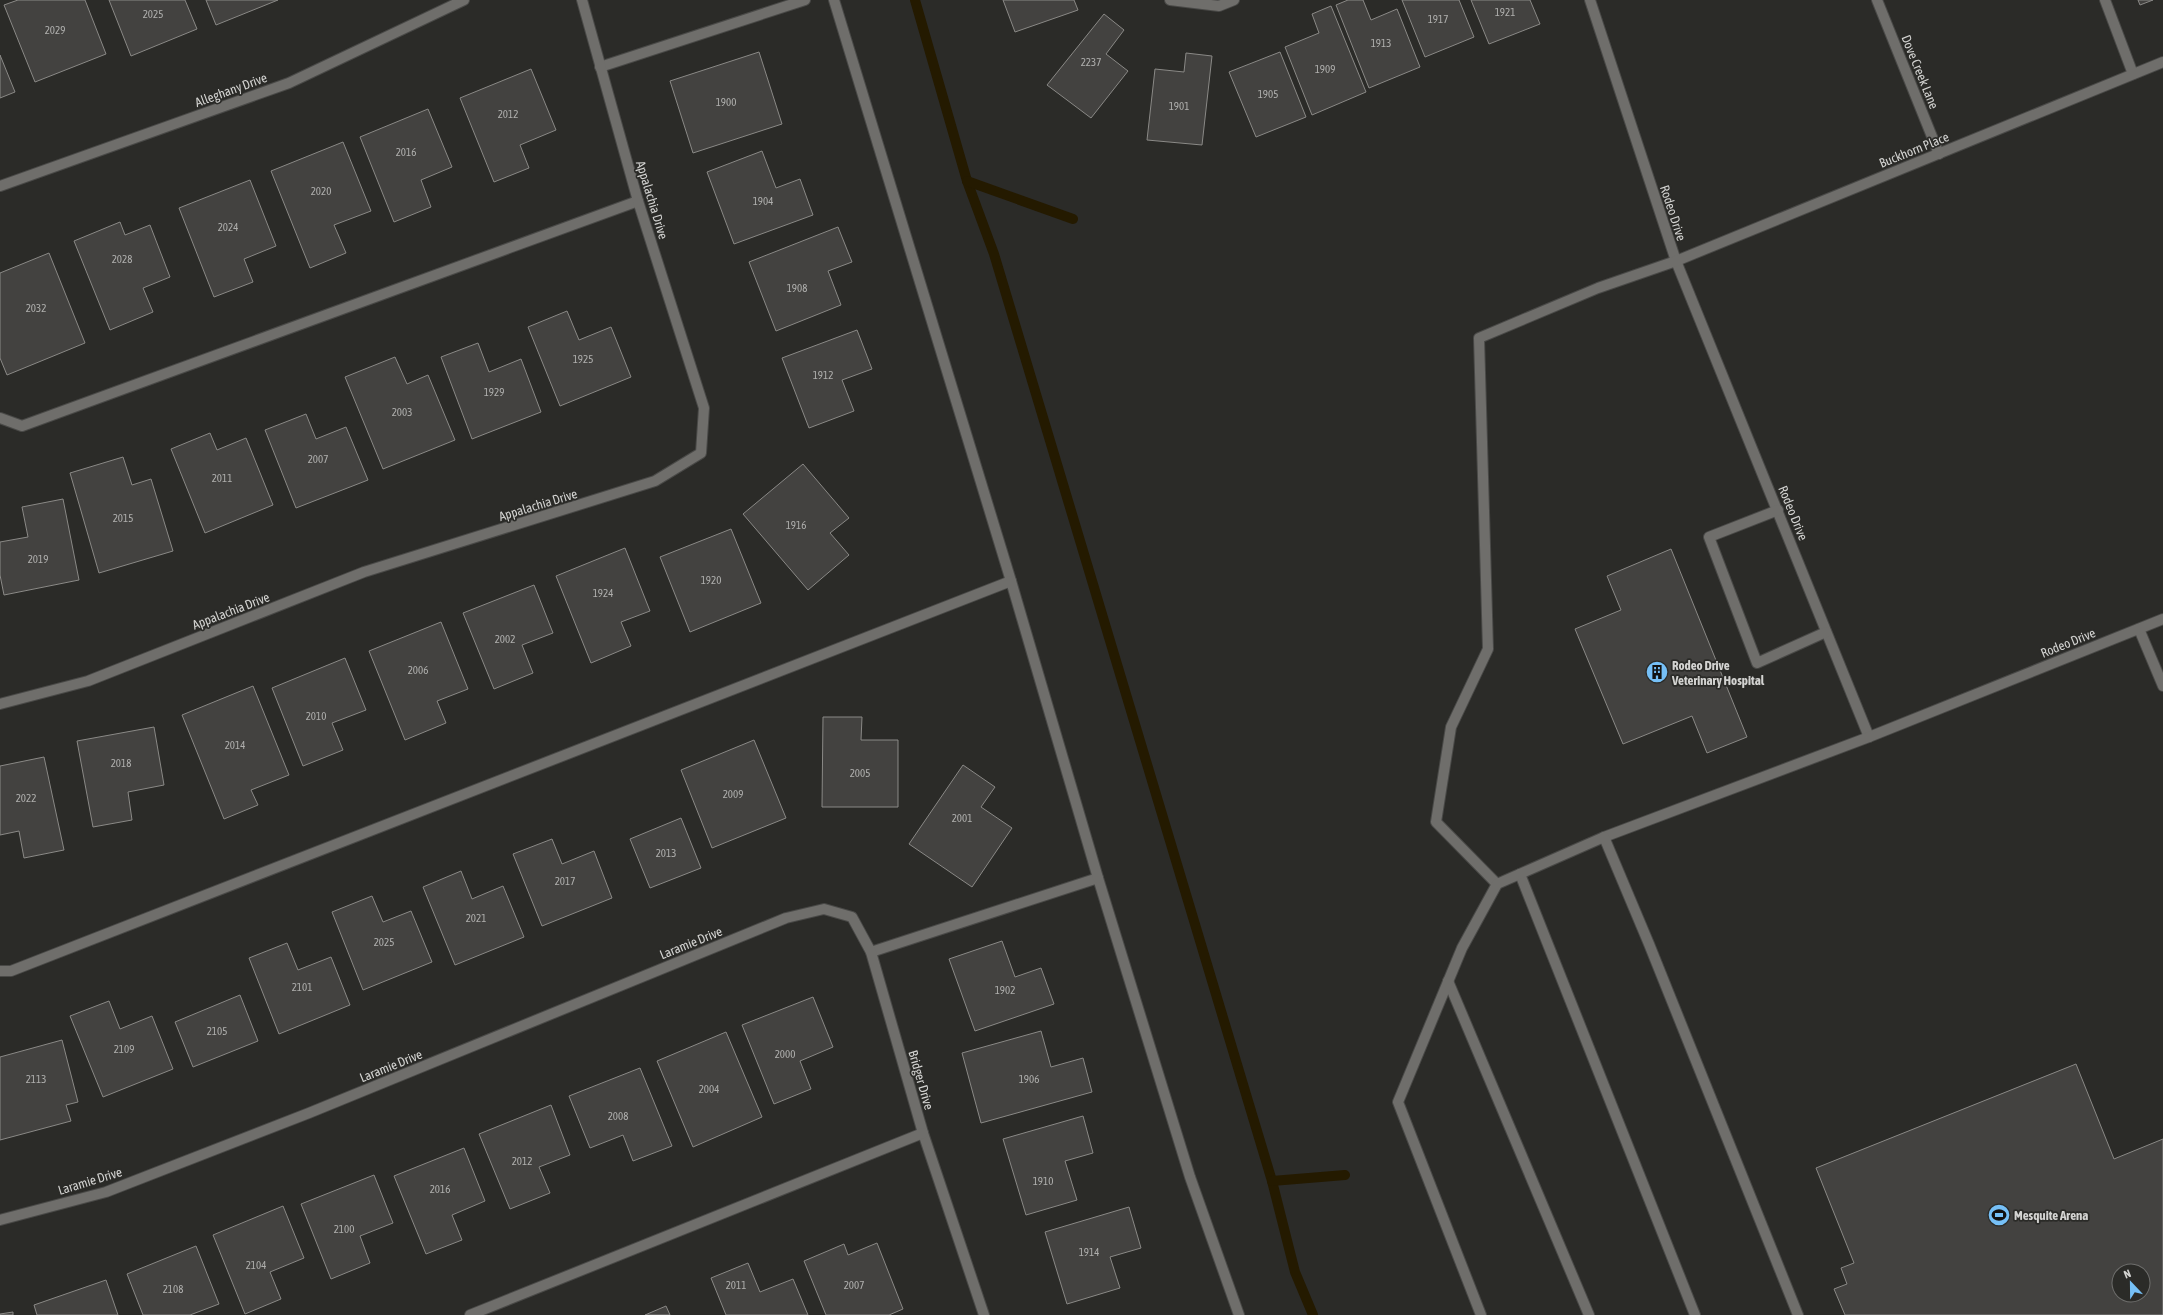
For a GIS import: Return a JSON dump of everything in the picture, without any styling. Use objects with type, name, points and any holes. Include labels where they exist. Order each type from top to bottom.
[{"type":"street","name":"Alleghany Drive","points":[[0,186],[289,83],[464,0]]},
{"type":"street","points":[[582,0],[600,68],[805,0]]},
{"type":"street","points":[[834,0],[1011,581],[1098,878],[1190,1177],[1239,1315]]},
{"type":"street","points":[[1171,1],[1219,6],[1234,0]]},
{"type":"street","name":"Rodeo Drive","points":[[1590,0],[1676,261],[1869,737],[2163,619]]},
{"type":"street","name":"Dove Creek Lane","points":[[1876,0],[1939,154]]},
{"type":"street","points":[[2105,0],[2133,74]]},
{"type":"street","name":"Buckhorn Place","points":[[1497,884],[1436,822],[1451,727],[1488,649],[1480,338],[1598,288],[1676,261],[2163,62]]},
{"type":"street","name":"Appalachia Drive","points":[[0,704],[88,681],[364,572],[655,482],[701,453],[704,408],[638,201],[600,68]]},
{"type":"street","points":[[0,418],[22,426],[638,201]]},
{"type":"street","points":[[1778,510],[1709,538],[1757,663],[1826,632]]},
{"type":"street","points":[[0,971],[11,971],[1011,581]]},
{"type":"street","points":[[2139,629],[2163,686]]},
{"type":"street","points":[[1481,1315],[1398,1102],[1462,948],[1497,884],[1604,837],[1869,737]]},
{"type":"street","points":[[1604,837],[1650,944],[1798,1315]]},
{"type":"street","points":[[1520,874],[1695,1315]]},
{"type":"street","points":[[871,952],[1098,878]]},
{"type":"street","name":"Bridger Drive","points":[[786,918],[824,909],[852,917],[871,952],[923,1133],[984,1315]]},
{"type":"street","name":"Laramie Drive","points":[[0,1220],[120,1186],[309,1113],[786,918]]},
{"type":"street","points":[[1448,981],[1589,1315]]},
{"type":"street","points":[[470,1315],[923,1133]]},
{"type":"building","points":[[18,0],[85,0],[106,54],[35,82],[4,5]]},
{"type":"building","points":[[109,0],[185,0],[197,29],[131,56]]},
{"type":"building","points":[[206,0],[278,0],[216,25]]},
{"type":"building","points":[[1003,0],[1074,0],[1078,10],[1015,32]]},
{"type":"building","points":[[1348,0],[1363,0],[1371,20],[1397,9],[1420,67],[1369,88],[1336,5]]},
{"type":"building","points":[[1402,0],[1459,0],[1474,37],[1425,57]]},
{"type":"building","points":[[1471,0],[1530,0],[1540,24],[1489,44]]},
{"type":"building","points":[[2138,0],[2153,0],[2140,5]]},
{"type":"building","points":[[1331,6],[1366,92],[1312,115],[1285,47],[1319,33],[1312,14]]},
{"type":"building","points":[[1104,14],[1124,30],[1106,54],[1128,71],[1091,118],[1047,85]]},
{"type":"building","points":[[759,52],[782,124],[693,153],[670,81]]},
{"type":"building","points":[[1280,52],[1306,117],[1256,137],[1229,72]]},
{"type":"building","points":[[1186,53],[1212,56],[1202,145],[1147,140],[1155,69],[1184,72]]},
{"type":"building","points":[[0,55],[15,92],[0,98]]},
{"type":"building","points":[[531,69],[556,130],[520,145],[529,168],[494,182],[460,98]]},
{"type":"building","points":[[428,109],[452,167],[421,180],[431,207],[394,222],[360,137]]},
{"type":"building","points":[[343,142],[371,211],[334,225],[346,253],[310,268],[271,171]]},
{"type":"building","points":[[762,151],[776,188],[800,179],[813,215],[734,244],[707,172]]},
{"type":"building","points":[[250,180],[276,246],[244,259],[253,282],[214,297],[179,208]]},
{"type":"building","points":[[120,222],[125,235],[150,225],[170,277],[143,288],[153,312],[110,330],[74,241]]},
{"type":"building","points":[[838,227],[852,262],[828,271],[841,305],[776,331],[749,262]]},
{"type":"building","points":[[49,253],[85,343],[7,375],[0,358],[0,273]]},
{"type":"building","points":[[567,311],[579,340],[611,327],[631,377],[560,406],[528,327]]},
{"type":"building","points":[[857,330],[872,369],[842,380],[854,411],[809,428],[782,358]]},
{"type":"building","points":[[478,343],[489,372],[521,359],[541,412],[472,439],[441,357]]},
{"type":"building","points":[[395,357],[407,384],[428,375],[455,440],[383,469],[345,377]]},
{"type":"building","points":[[306,414],[316,439],[346,427],[368,480],[296,508],[265,430]]},
{"type":"building","points":[[210,433],[217,450],[246,438],[273,505],[205,533],[171,449]]},
{"type":"building","points":[[123,457],[132,485],[151,479],[173,551],[99,573],[70,473]]},
{"type":"building","points":[[803,464],[849,518],[830,533],[849,555],[808,590],[743,514]]},
{"type":"building","points":[[63,499],[79,580],[4,595],[0,575],[0,542],[28,537],[22,507]]},
{"type":"building","points":[[731,529],[761,603],[690,632],[660,557]]},
{"type":"building","points":[[625,548],[650,611],[621,622],[631,646],[591,663],[556,576]]},
{"type":"building","name":"Rodeo Drive Veterinary Hospital","points":[[1671,549],[1747,737],[1707,753],[1692,716],[1623,744],[1575,629],[1621,610],[1607,576]]},
{"type":"building","points":[[534,585],[553,633],[522,645],[533,673],[494,689],[463,613]]},
{"type":"building","points":[[441,622],[468,689],[437,701],[446,723],[405,740],[369,651]]},
{"type":"building","points":[[345,658],[366,710],[332,723],[343,750],[303,766],[272,688]]},
{"type":"building","points":[[253,686],[289,775],[251,790],[258,805],[224,819],[182,715]]},
{"type":"building","points":[[823,717],[862,717],[861,740],[898,740],[898,807],[822,807]]},
{"type":"building","points":[[154,727],[164,785],[128,792],[132,820],[93,827],[77,741]]},
{"type":"building","points":[[754,740],[786,818],[712,848],[681,770]]},
{"type":"building","points":[[44,757],[64,850],[24,858],[19,831],[0,835],[0,766]]},
{"type":"building","points":[[963,765],[995,787],[981,807],[1012,828],[972,887],[909,844]]},
{"type":"building","points":[[681,818],[701,868],[650,888],[630,839]]},
{"type":"building","points":[[552,839],[562,864],[594,851],[612,898],[542,926],[513,854]]},
{"type":"building","points":[[461,871],[472,899],[503,886],[524,937],[455,965],[423,887]]},
{"type":"building","points":[[372,896],[383,922],[411,911],[432,962],[363,990],[332,912]]},
{"type":"building","points":[[1002,941],[1015,977],[1041,968],[1054,1004],[975,1031],[949,959]]},
{"type":"building","points":[[287,943],[298,970],[331,957],[350,1005],[279,1034],[249,958]]},
{"type":"building","points":[[240,995],[258,1041],[193,1067],[175,1022]]},
{"type":"building","points":[[813,997],[833,1047],[800,1061],[811,1089],[774,1104],[742,1025]]},
{"type":"building","points":[[109,1001],[120,1029],[152,1016],[173,1069],[103,1097],[70,1016]]},
{"type":"building","points":[[1041,1031],[1051,1067],[1083,1058],[1092,1092],[981,1123],[962,1053]]},
{"type":"building","points":[[726,1032],[762,1117],[693,1147],[657,1061]]},
{"type":"building","points":[[62,1040],[78,1102],[66,1105],[71,1121],[0,1140],[0,1057]]},
{"type":"building","name":"Mesquite Arena","points":[[2076,1064],[2114,1159],[2163,1139],[2163,1315],[1845,1315],[1834,1289],[1847,1284],[1841,1268],[1854,1263],[1816,1168]]},
{"type":"building","points":[[640,1068],[672,1146],[633,1161],[623,1135],[590,1148],[569,1096]]},
{"type":"building","points":[[551,1105],[570,1155],[539,1167],[550,1193],[510,1209],[479,1134]]},
{"type":"building","points":[[1083,1116],[1093,1153],[1065,1161],[1077,1200],[1026,1215],[1003,1139]]},
{"type":"building","points":[[464,1148],[485,1201],[452,1215],[462,1240],[426,1254],[394,1176]]},
{"type":"building","points":[[374,1175],[393,1223],[360,1236],[370,1263],[331,1279],[301,1204]]},
{"type":"building","points":[[283,1206],[304,1258],[270,1272],[281,1299],[245,1314],[213,1235]]},
{"type":"building","points":[[1129,1207],[1141,1248],[1110,1257],[1120,1288],[1067,1304],[1045,1232]]},
{"type":"building","points":[[877,1243],[903,1309],[889,1315],[826,1315],[804,1261],[844,1244],[848,1255]]},
{"type":"building","points":[[196,1246],[219,1304],[190,1315],[143,1315],[127,1274]]},
{"type":"building","points":[[748,1263],[760,1292],[793,1279],[808,1315],[726,1315],[711,1278]]},
{"type":"building","points":[[106,1280],[118,1315],[37,1315],[34,1305]]},
{"type":"building","points":[[666,1306],[670,1315],[645,1315]]},
{"type":"building","points":[[13,1312],[13,1315],[0,1315],[0,1314]]},
{"type":"waterway","points":[[915,0],[967,181],[994,254],[1272,1181],[1295,1272],[1313,1315]]},
{"type":"waterway","points":[[967,181],[1073,219]]},
{"type":"waterway","points":[[1272,1181],[1345,1175]]},
{"type":"place","name":"Rodeo Drive Veterinary Hospital","points":[[1657,672]]},
{"type":"place","name":"Mesquite Arena","points":[[1999,1215]]}]
